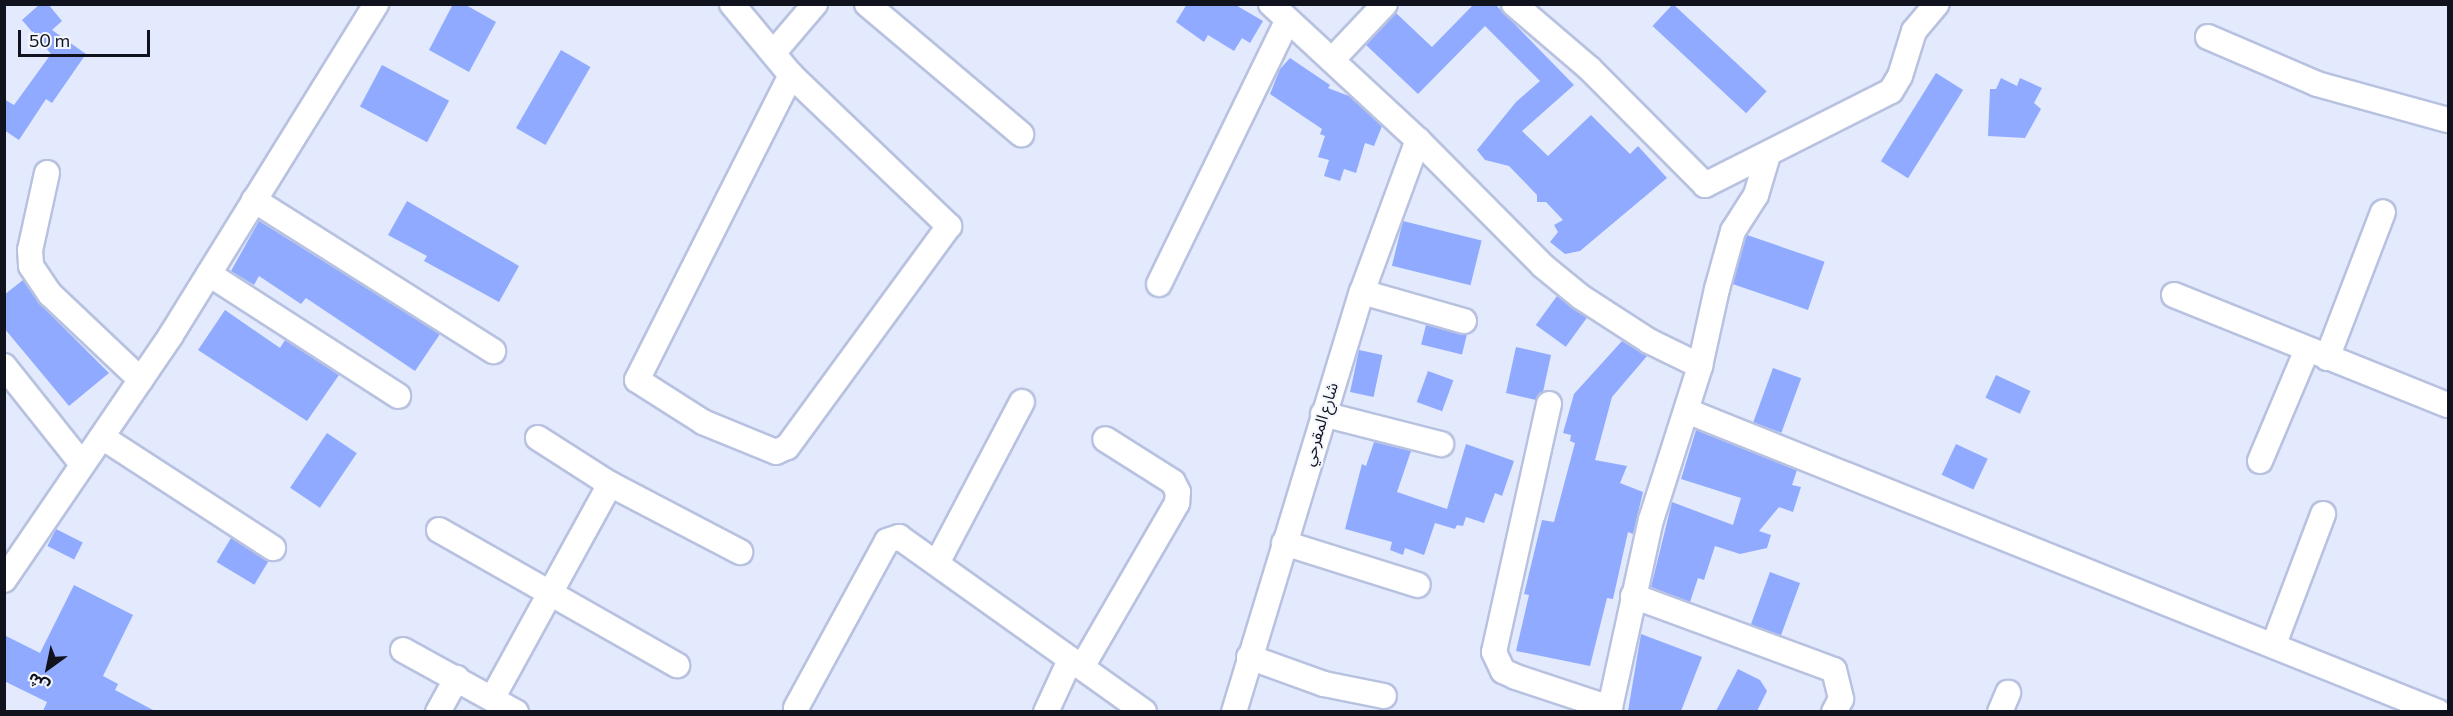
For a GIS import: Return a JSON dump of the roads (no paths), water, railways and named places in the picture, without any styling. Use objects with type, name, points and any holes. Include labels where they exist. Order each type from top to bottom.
[{"type":"street","points":[[4,579],[141,380],[376,4]]},
{"type":"street","points":[[732,4],[775,51],[791,75],[949,226],[787,447],[776,452],[703,422],[637,380],[791,75]]},
{"type":"street","points":[[775,51],[815,4]]},
{"type":"street","points":[[867,4],[1021,134]]},
{"type":"street","points":[[1271,4],[1287,22],[1332,60],[1418,140],[1543,266],[1581,297],[1649,341],[1700,366]]},
{"type":"street","points":[[1332,60],[1385,4]]},
{"type":"street","points":[[1514,4],[1588,68],[1705,185],[1768,155],[1778,146],[1891,91],[1900,76],[1914,31],[1937,4]]},
{"type":"street","points":[[1159,284],[1287,22]]},
{"type":"street","points":[[2208,37],[2317,84],[2448,120]]},
{"type":"street","name":"شارع المقرحي","points":[[1234,711],[1362,292],[1418,140]]},
{"type":"street","points":[[1549,404],[1494,652],[1503,671],[1609,710],[1651,520],[1700,366],[1733,231],[1756,195],[1768,155]]},
{"type":"street","points":[[47,173],[30,250],[31,266],[50,294],[105,351],[141,380]]},
{"type":"street","points":[[254,200],[493,351]]},
{"type":"street","points":[[2260,461],[2317,354],[2383,212]]},
{"type":"street","points":[[209,274],[398,396]]},
{"type":"street","points":[[1362,292],[1464,321]]},
{"type":"street","points":[[2174,295],[2448,405]]},
{"type":"street","points":[[4,366],[82,464]]},
{"type":"street","points":[[937,563],[1022,402]]},
{"type":"street","points":[[1687,411],[2438,711]]},
{"type":"street","points":[[1323,414],[1442,444]]},
{"type":"street","points":[[102,437],[273,548]]},
{"type":"street","points":[[538,438],[610,484],[741,552]]},
{"type":"street","points":[[1046,711],[1176,503],[1178,492],[1173,482],[1105,439]]},
{"type":"street","points":[[493,697],[610,484]]},
{"type":"street","points":[[2274,644],[2323,514]]},
{"type":"street","points":[[439,530],[678,665]]},
{"type":"street","points":[[796,708],[887,541],[892,537],[907,540],[1144,711]]},
{"type":"street","points":[[1284,543],[1418,585]]},
{"type":"street","points":[[1633,596],[1834,670],[1841,699],[1834,711]]},
{"type":"street","points":[[403,650],[516,711]]},
{"type":"street","points":[[1249,657],[1324,684],[1384,696]]},
{"type":"street","points":[[438,711],[457,678]]}]
